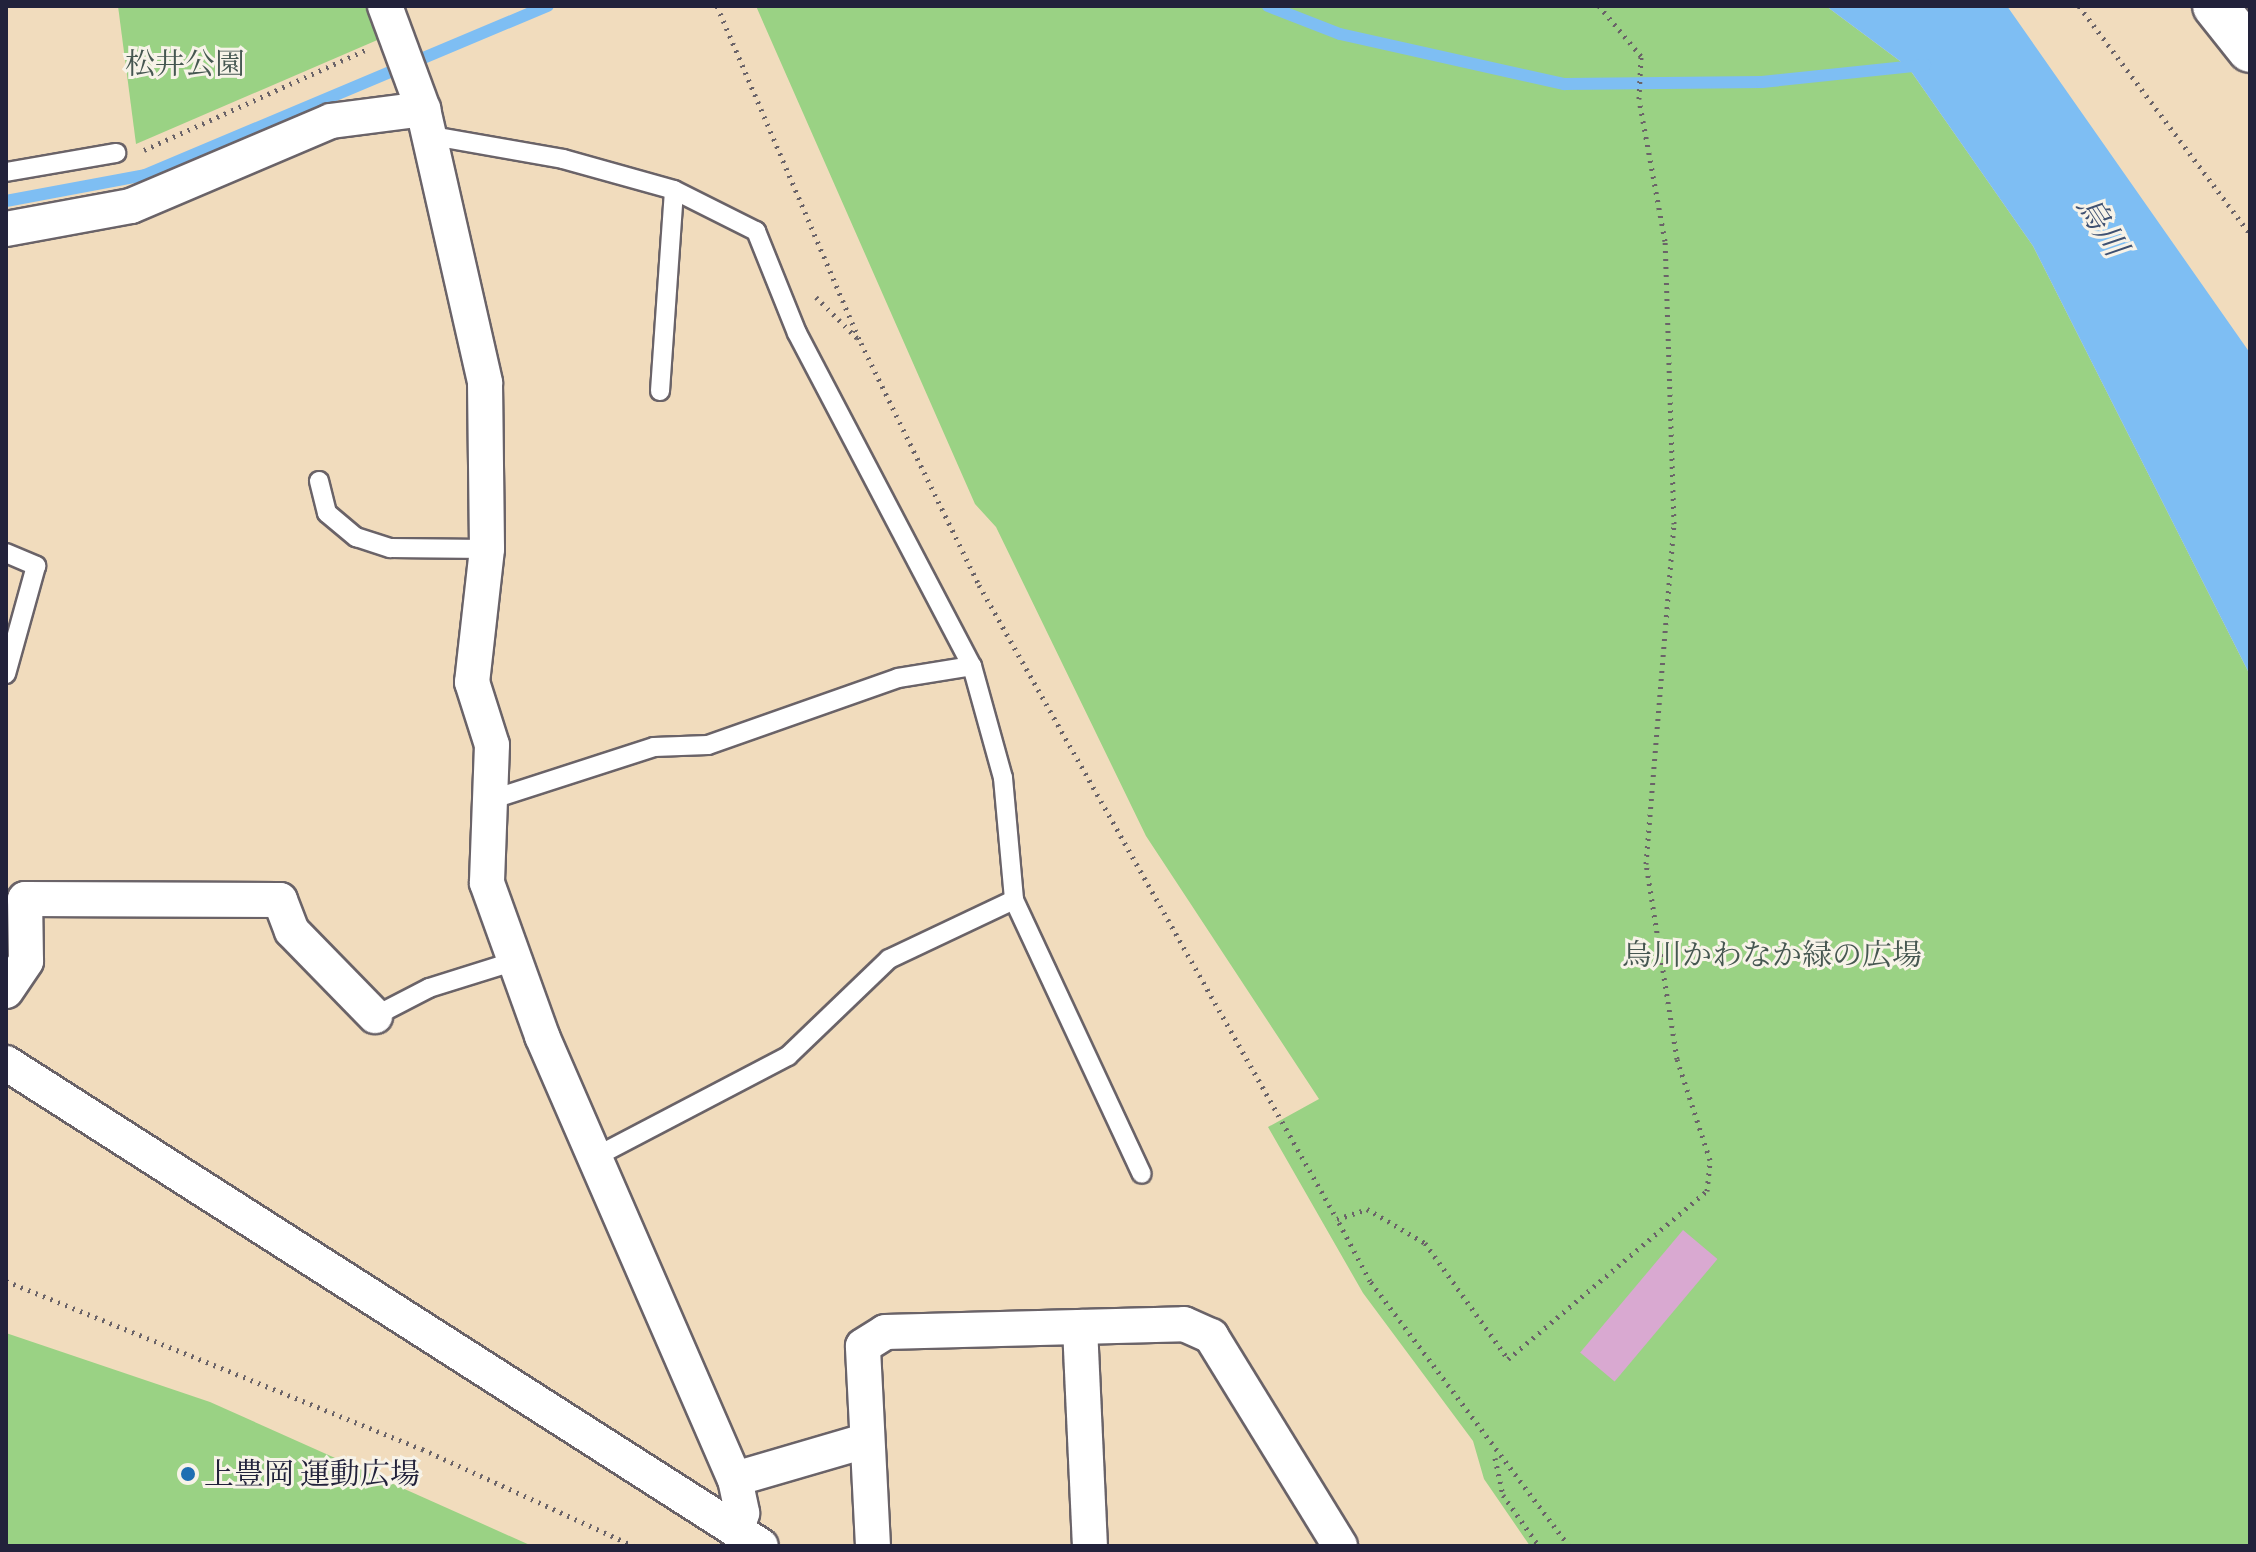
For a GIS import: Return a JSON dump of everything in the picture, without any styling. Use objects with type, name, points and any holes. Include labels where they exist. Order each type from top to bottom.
[{"type":"highway","points":[[2215,6],[2250,50]]},
{"type":"street","points":[[399,41],[425,122],[485,383],[487,549],[472,682],[492,745],[487,801],[487,883],[515,961],[595,1157],[735,1479],[749,1538]]},
{"type":"street","points":[[6,229],[131,206],[331,121],[425,122]]},
{"type":"street","points":[[6,991],[26,961],[25,899],[280,900],[292,931],[375,1016]]},
{"type":"street","points":[[6,1063],[749,1538]]},
{"type":"street","points":[[873,1546],[865,1441],[863,1346],[885,1332],[1184,1324],[1211,1336],[1340,1546]]},
{"type":"street","points":[[1080,1327],[1090,1546]]},
{"type":"street","points":[[735,1479],[865,1441]]},
{"type":"lane","points":[[425,122],[674,190],[756,231],[797,333],[972,666],[1003,778],[1014,900],[1142,1174]]},
{"type":"lane","points":[[6,172],[116,153]]},
{"type":"lane","points":[[660,391],[674,190]]},
{"type":"lane","points":[[319,481],[327,513],[356,537],[390,548],[487,549]]},
{"type":"lane","points":[[6,553],[36,566],[6,674]]},
{"type":"lane","points":[[487,801],[654,747],[708,745],[898,678],[972,666]]},
{"type":"lane","points":[[595,1157],[788,1056],[889,959],[1014,900]]},
{"type":"lane","points":[[375,1016],[429,988],[515,961]]},
{"type":"path","points":[[717,6],[861,343],[979,585],[1370,1281],[1495,1457],[1569,1546]]},
{"type":"path","points":[[1337,1219],[1367,1209],[1417,1236],[1508,1359],[1707,1191],[1710,1160],[1677,1059],[1646,864],[1674,524],[1665,241],[1639,99],[1641,56],[1599,6]]},
{"type":"path","points":[[2079,6],[2250,234]]},
{"type":"path","points":[[116,153],[138,152],[399,41]]},
{"type":"path","points":[[6,1281],[393,1437],[634,1546]]},
{"type":"path","points":[[1495,1457],[1503,1495],[1539,1546]]},
{"type":"green space","name":"松井公園","points":[[118,6],[372,6],[382,38],[136,144]]},
{"type":"green space","name":"烏川かわなか緑の広場","points":[[756,6],[1826,6],[1908,67],[2033,246],[2250,675],[2250,1546],[1530,1546],[1484,1479],[1473,1441],[1363,1293],[1268,1127],[1319,1099],[1146,836],[996,527],[975,504]]},
{"type":"green space","name":"上豊岡 運動広場","points":[[6,1333],[210,1402],[532,1546],[6,1546]]},
{"type":"water","name":"烏川","points":[[1826,6],[2007,6],[2250,353],[2250,675],[2033,246],[1908,67]]},
{"type":"building","points":[[1683,1230],[1717,1259],[1615,1381],[1580,1353]]},
{"type":"waterway","points":[[6,201],[145,175],[548,6]]},
{"type":"waterway","points":[[1268,6],[1340,34],[1564,84],[1762,82],[1925,65]]},
{"type":"place","name":"上豊岡 運動広場","points":[[188,1474]]}]
